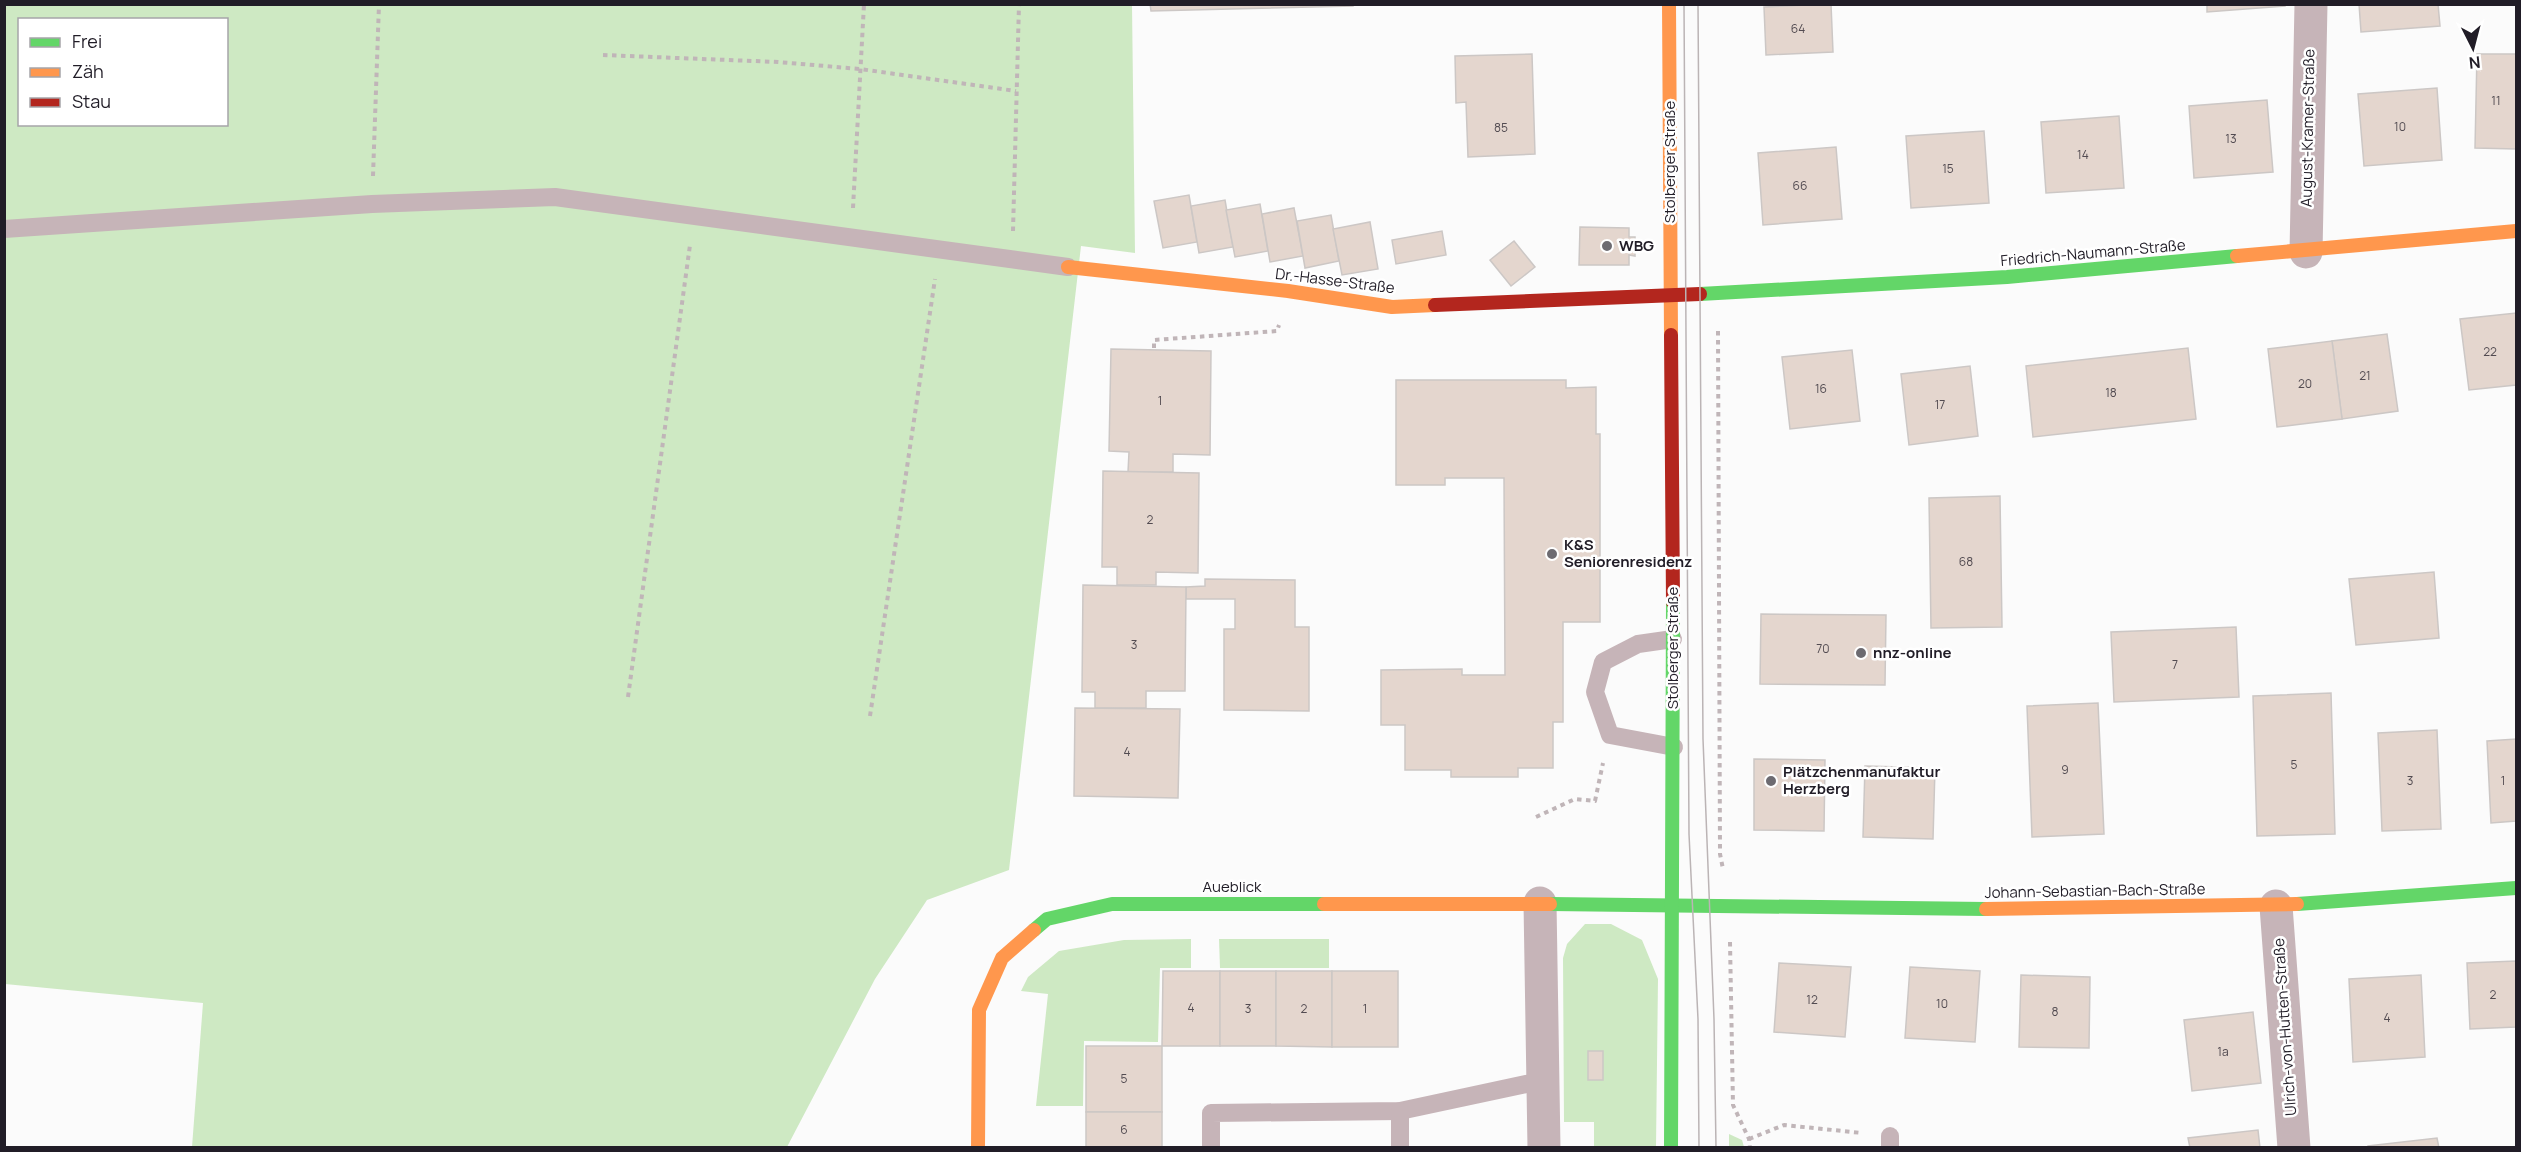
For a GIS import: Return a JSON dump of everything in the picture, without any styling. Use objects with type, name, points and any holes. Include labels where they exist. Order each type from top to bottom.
[{"type":"street","name":"Stolberger Straße","points":[[1669,4],[1674,747],[1671,1148]]},
{"type":"street","name":"August-Kramer-Straße","points":[[2306,252],[2311,4]]},
{"type":"street","name":"Friedrich-Naumann-Straße","points":[[1671,294],[1718,294],[2007,277],[2306,252],[2517,231]]},
{"type":"street","name":"Dr.-Hasse-Straße","points":[[1068,267],[1288,291],[1392,307],[1671,294]]},
{"type":"street","name":"Johann-Sebastian-Bach-Straße","points":[[1672,904],[1955,909],[2276,906],[2517,888]]},
{"type":"street","points":[[1540,903],[1545,1148]]},
{"type":"street","name":"Aueblick","points":[[978,1148],[979,1010],[1002,958],[1047,919],[1112,904],[1672,904]]},
{"type":"street","name":"Ulrich-von-Hutten-Straße","points":[[2276,906],[2294,1148]]},
{"type":"lane","points":[[4,229],[372,204],[555,197],[1068,267]]},
{"type":"lane","points":[[1673,639],[1638,645],[1603,662],[1595,692],[1610,735],[1674,747]]},
{"type":"lane","points":[[1211,1148],[1211,1113],[1400,1111],[1545,1080]]},
{"type":"lane","points":[[1400,1111],[1400,1148]]},
{"type":"path","points":[[372,204],[379,4]]},
{"type":"path","points":[[851,236],[864,4]]},
{"type":"path","points":[[1012,258],[1019,4]]},
{"type":"path","points":[[603,55],[778,62],[860,69],[1016,91]]},
{"type":"path","points":[[628,697],[694,215]]},
{"type":"path","points":[[870,716],[940,248]]},
{"type":"path","points":[[1154,348],[1154,340],[1277,331],[1288,291]]},
{"type":"path","points":[[1718,294],[1720,854],[1729,905],[1733,1105],[1749,1139],[1750,1148]]},
{"type":"path","points":[[1536,817],[1575,799],[1595,801],[1610,735]]},
{"type":"path","points":[[1749,1139],[1784,1125],[1890,1142]]},
{"type":"green space","points":[[4,5],[1132,5],[1135,253],[1081,246],[1009,870],[927,900],[875,979],[787,1147],[192,1147],[203,1003],[5,984]]},
{"type":"green space","points":[[1585,924],[1611,924],[1642,940],[1658,979],[1656,1147],[1594,1147],[1594,1122],[1564,1122],[1563,958],[1567,944]]},
{"type":"green space","points":[[1191,939],[1191,968],[1160,968],[1158,1042],[1084,1041],[1083,1106],[1036,1106],[1048,994],[1021,991],[1028,977],[1059,951],[1124,940]]},
{"type":"green space","points":[[1219,939],[1329,939],[1329,968],[1220,968]]},
{"type":"green space","points":[[1729,1134],[1742,1140],[1744,1147],[1729,1147]]},
{"type":"building","points":[[1150,4],[1353,4],[1353,6],[1151,11]]},
{"type":"building","points":[[1831,4],[1833,52],[1766,55],[1764,7]]},
{"type":"building","points":[[2207,4],[2285,4],[2285,6],[2207,12]]},
{"type":"building","points":[[2359,4],[2438,4],[2440,26],[2361,32]]},
{"type":"building","points":[[1532,54],[1535,154],[1468,157],[1466,102],[1456,103],[1455,56]]},
{"type":"building","points":[[2477,54],[2516,54],[2516,149],[2475,148]]},
{"type":"building","points":[[2437,88],[2442,160],[2364,166],[2358,94]]},
{"type":"building","points":[[2267,100],[2273,172],[2194,178],[2189,106]]},
{"type":"building","points":[[2119,116],[2124,188],[2046,193],[2041,122]]},
{"type":"building","points":[[1984,131],[1989,203],[1911,208],[1906,136]]},
{"type":"building","points":[[1836,147],[1842,219],[1763,225],[1758,153]]},
{"type":"building","points":[[1189,195],[1197,242],[1163,248],[1154,201]]},
{"type":"building","points":[[1225,200],[1233,247],[1199,253],[1191,206]]},
{"type":"building","points":[[1260,204],[1268,251],[1235,257],[1226,210]]},
{"type":"building","points":[[1294,208],[1303,256],[1270,262],[1262,214]]},
{"type":"building","points":[[1331,215],[1339,261],[1305,268],[1297,221]]},
{"type":"building","points":[[1370,222],[1378,269],[1342,275],[1333,229]]},
{"type":"building","name":"WBG","points":[[1580,227],[1629,228],[1629,237],[1635,237],[1635,256],[1629,255],[1629,265],[1579,265]]},
{"type":"building","points":[[1442,231],[1446,255],[1396,264],[1392,240]]},
{"type":"building","points":[[1514,241],[1535,267],[1511,286],[1490,260]]},
{"type":"building","points":[[2516,313],[2516,385],[2469,390],[2460,319]]},
{"type":"building","points":[[2387,334],[2398,411],[2342,419],[2332,341]]},
{"type":"building","points":[[2332,341],[2342,419],[2277,427],[2268,349]]},
{"type":"building","points":[[2188,348],[2196,419],[2033,437],[2026,366]]},
{"type":"building","points":[[1111,349],[1211,351],[1210,455],[1173,454],[1173,472],[1128,472],[1129,452],[1109,451]]},
{"type":"building","points":[[1852,350],[1860,421],[1790,429],[1782,357]]},
{"type":"building","points":[[1970,366],[1978,436],[1909,445],[1901,374]]},
{"type":"building","name":"K&S Seniorenresidenz","points":[[1396,380],[1566,380],[1566,388],[1596,387],[1596,434],[1600,434],[1600,622],[1563,622],[1563,722],[1553,722],[1553,768],[1518,768],[1518,777],[1451,777],[1451,770],[1405,770],[1405,725],[1381,725],[1381,670],[1462,669],[1462,675],[1505,675],[1504,478],[1445,478],[1445,485],[1396,485]]},
{"type":"building","points":[[1103,471],[1199,473],[1198,573],[1156,572],[1156,585],[1117,585],[1117,567],[1102,567]]},
{"type":"building","points":[[2000,496],[2002,627],[1931,628],[1929,498]]},
{"type":"building","points":[[2434,572],[2439,638],[2356,645],[2349,579]]},
{"type":"building","points":[[1205,579],[1295,580],[1295,627],[1309,627],[1309,711],[1224,710],[1224,629],[1235,629],[1235,599],[1186,599],[1186,587],[1205,586]]},
{"type":"building","points":[[1083,585],[1186,587],[1185,691],[1146,691],[1146,708],[1095,708],[1095,692],[1082,692]]},
{"type":"building","points":[[1761,614],[1886,615],[1885,685],[1760,684]]},
{"type":"building","points":[[2236,627],[2239,697],[2114,702],[2111,632]]},
{"type":"building","points":[[2331,693],[2335,834],[2257,836],[2253,696]]},
{"type":"building","points":[[2098,703],[2104,834],[2032,837],[2027,706]]},
{"type":"building","points":[[1075,708],[1180,709],[1178,798],[1074,796]]},
{"type":"building","points":[[2437,730],[2441,829],[2382,831],[2378,733]]},
{"type":"building","points":[[2516,739],[2516,821],[2491,823],[2487,741]]},
{"type":"building","points":[[1754,759],[1825,760],[1824,831],[1754,830]]},
{"type":"building","points":[[1865,766],[1935,768],[1933,839],[1863,837]]},
{"type":"building","points":[[2516,961],[2516,1027],[2470,1029],[2467,963]]},
{"type":"building","points":[[1779,963],[1851,967],[1845,1037],[1774,1032]]},
{"type":"building","points":[[1910,967],[1980,971],[1975,1042],[1905,1038]]},
{"type":"building","points":[[1163,971],[1220,971],[1220,1046],[1162,1046]]},
{"type":"building","points":[[1220,971],[1276,971],[1276,1046],[1220,1046]]},
{"type":"building","points":[[1276,971],[1332,971],[1332,1047],[1276,1046]]},
{"type":"building","points":[[1332,971],[1398,971],[1398,1047],[1332,1047]]},
{"type":"building","points":[[2021,975],[2090,977],[2089,1048],[2019,1047]]},
{"type":"building","points":[[2421,975],[2425,1057],[2353,1062],[2349,979]]},
{"type":"building","points":[[2253,1012],[2261,1083],[2192,1091],[2184,1020]]},
{"type":"building","points":[[1086,1046],[1162,1046],[1162,1112],[1086,1112]]},
{"type":"building","points":[[1588,1051],[1603,1051],[1603,1080],[1588,1080]]},
{"type":"building","points":[[1086,1112],[1162,1112],[1162,1148],[1086,1148]]},
{"type":"building","points":[[2258,1130],[2260,1148],[2190,1148],[2188,1138]]},
{"type":"building","points":[[2437,1138],[2439,1148],[2368,1148],[2368,1146]]},
{"type":"tram line","points":[[1684,4],[1689,834],[1698,1019],[1699,1148]]},
{"type":"tram line","points":[[1698,4],[1703,739],[1714,1019],[1716,1148]]},
{"type":"traffic: fast","points":[[1700,294],[2007,277],[2237,256]]},
{"type":"traffic: fast","points":[[1671,1148],[1673,602]]},
{"type":"traffic: fast","points":[[2297,904],[2516,888]]},
{"type":"traffic: fast","points":[[1034,930],[1047,919],[1112,904],[1324,904]]},
{"type":"traffic: fast","points":[[1550,904],[1986,909]]},
{"type":"traffic: slow","points":[[1669,4],[1671,335]]},
{"type":"traffic: slow","points":[[2237,256],[2516,231]]},
{"type":"traffic: slow","points":[[1068,267],[1288,291],[1392,307],[1435,305]]},
{"type":"traffic: slow","points":[[1324,904],[1550,904]]},
{"type":"traffic: slow","points":[[1986,909],[2297,904]]},
{"type":"traffic: slow","points":[[978,1148],[979,1010],[1002,958],[1034,930]]},
{"type":"traffic: jam","points":[[1435,305],[1700,294]]},
{"type":"traffic: jam","points":[[1671,335],[1673,602]]},
{"type":"place","name":"WBG","points":[[1607,246]]},
{"type":"place","name":"K&S Seniorenresidenz","points":[[1552,554]]},
{"type":"place","name":"nnz-online","points":[[1861,653]]},
{"type":"place","name":"Plätzchenmanufaktur Herzberg","points":[[1771,781]]}]
